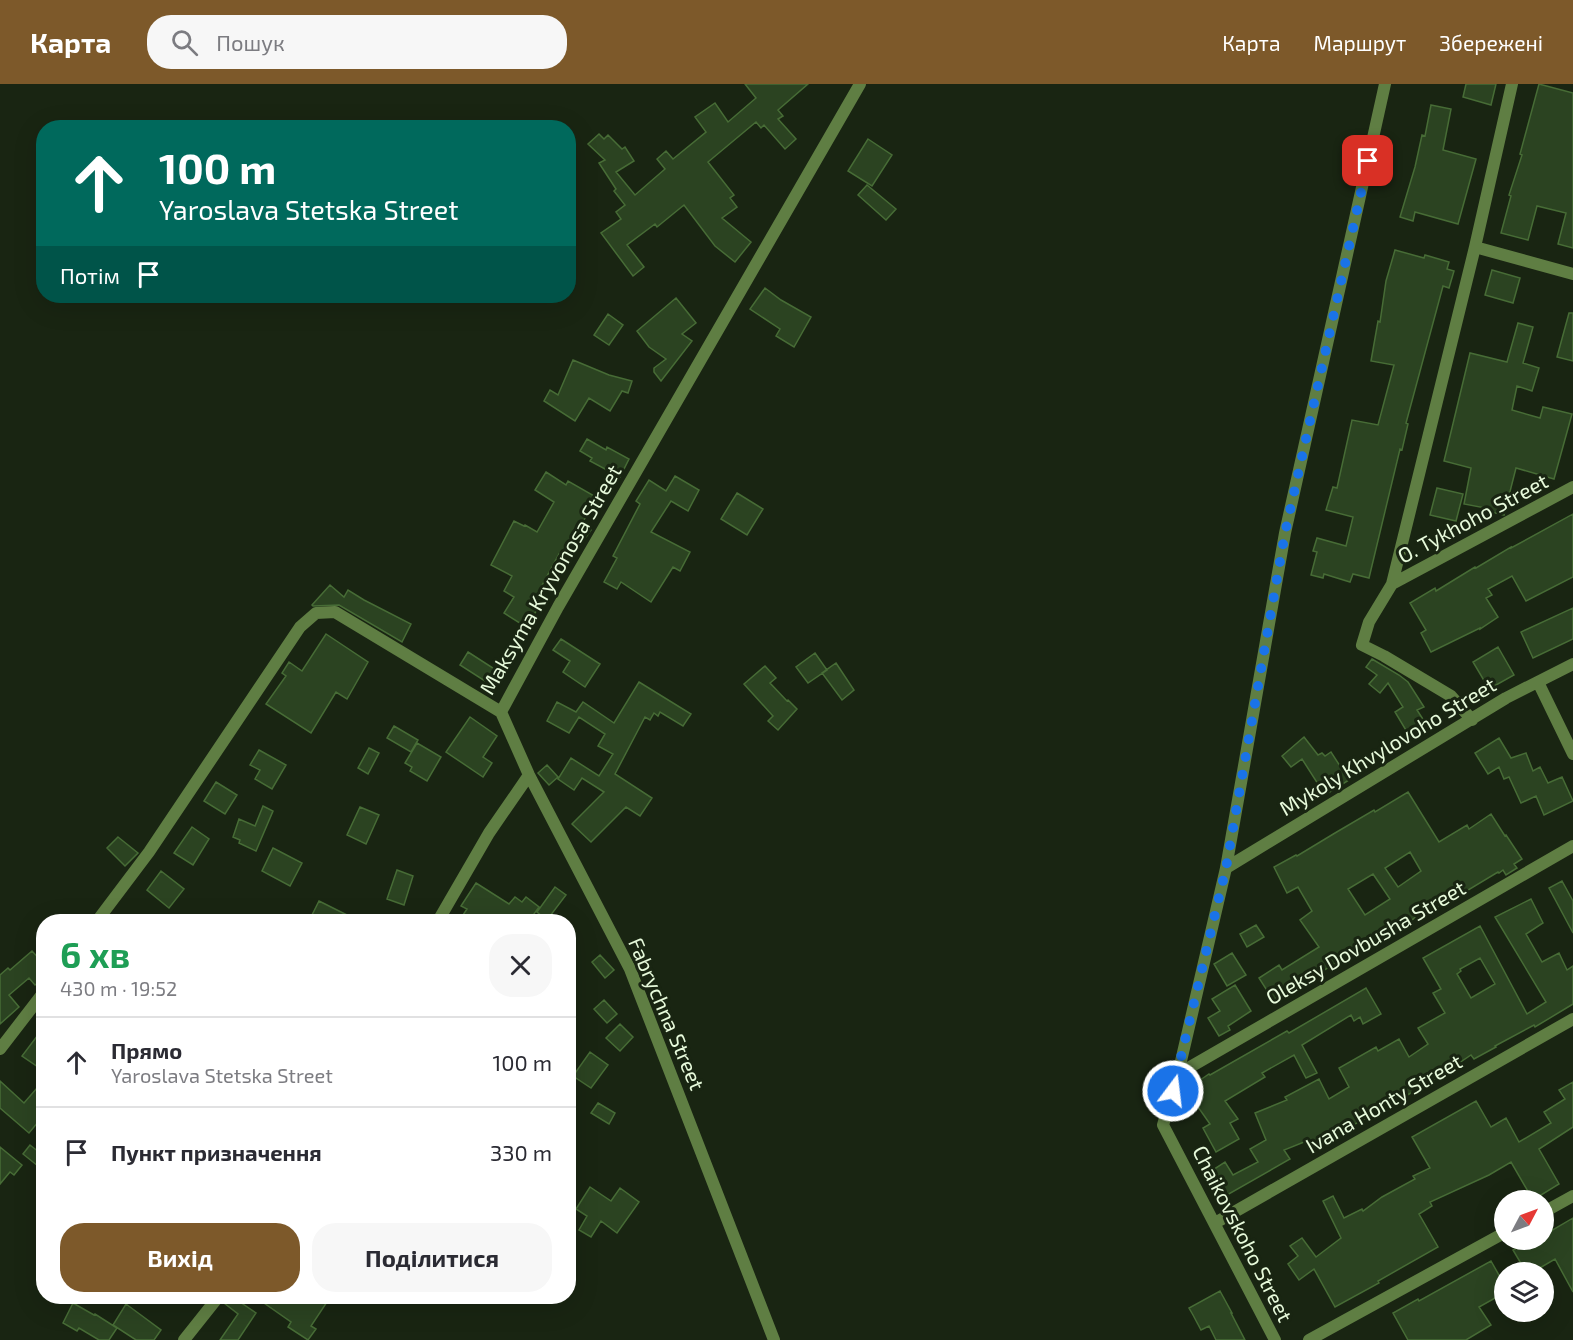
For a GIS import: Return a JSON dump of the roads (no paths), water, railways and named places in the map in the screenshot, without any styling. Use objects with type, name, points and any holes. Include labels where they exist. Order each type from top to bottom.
[{"type":"street","name":"Maksyma Kryvonosa Street","points":[[102,914],[149,852],[300,627],[316,613],[335,612],[501,712],[558,607],[860,84]]},
{"type":"street","name":"Chaikovskoho Street","points":[[1275,1340],[1163,1125],[1178,1074],[1226,868],[1285,533],[1385,84]]},
{"type":"street","points":[[1472,720],[1451,696],[1362,645],[1369,622],[1392,584],[1475,247],[1512,84]]},
{"type":"street","points":[[1475,247],[1573,274]]},
{"type":"street","name":"O. Tykhoho Street","points":[[1392,584],[1573,487]]},
{"type":"street","name":"Mykoly Khvylovoho Street","points":[[1226,868],[1472,720],[1573,664]]},
{"type":"street","points":[[1538,682],[1573,754]]},
{"type":"street","name":"Fabrychna Street","points":[[501,712],[529,775],[630,969],[774,1340]]},
{"type":"street","points":[[442,914],[489,833],[529,775]]},
{"type":"street","name":"Oleksy Dovbusha Street","points":[[1178,1074],[1573,846]]},
{"type":"street","points":[[0,1049],[36,1002]]},
{"type":"street","name":"Ivana Honty Street","points":[[1215,1223],[1573,1018]]},
{"type":"street","points":[[1554,1206],[1573,1196]]},
{"type":"street","points":[[1309,1340],[1494,1238]]},
{"type":"street","points":[[184,1340],[213,1304]]}]
